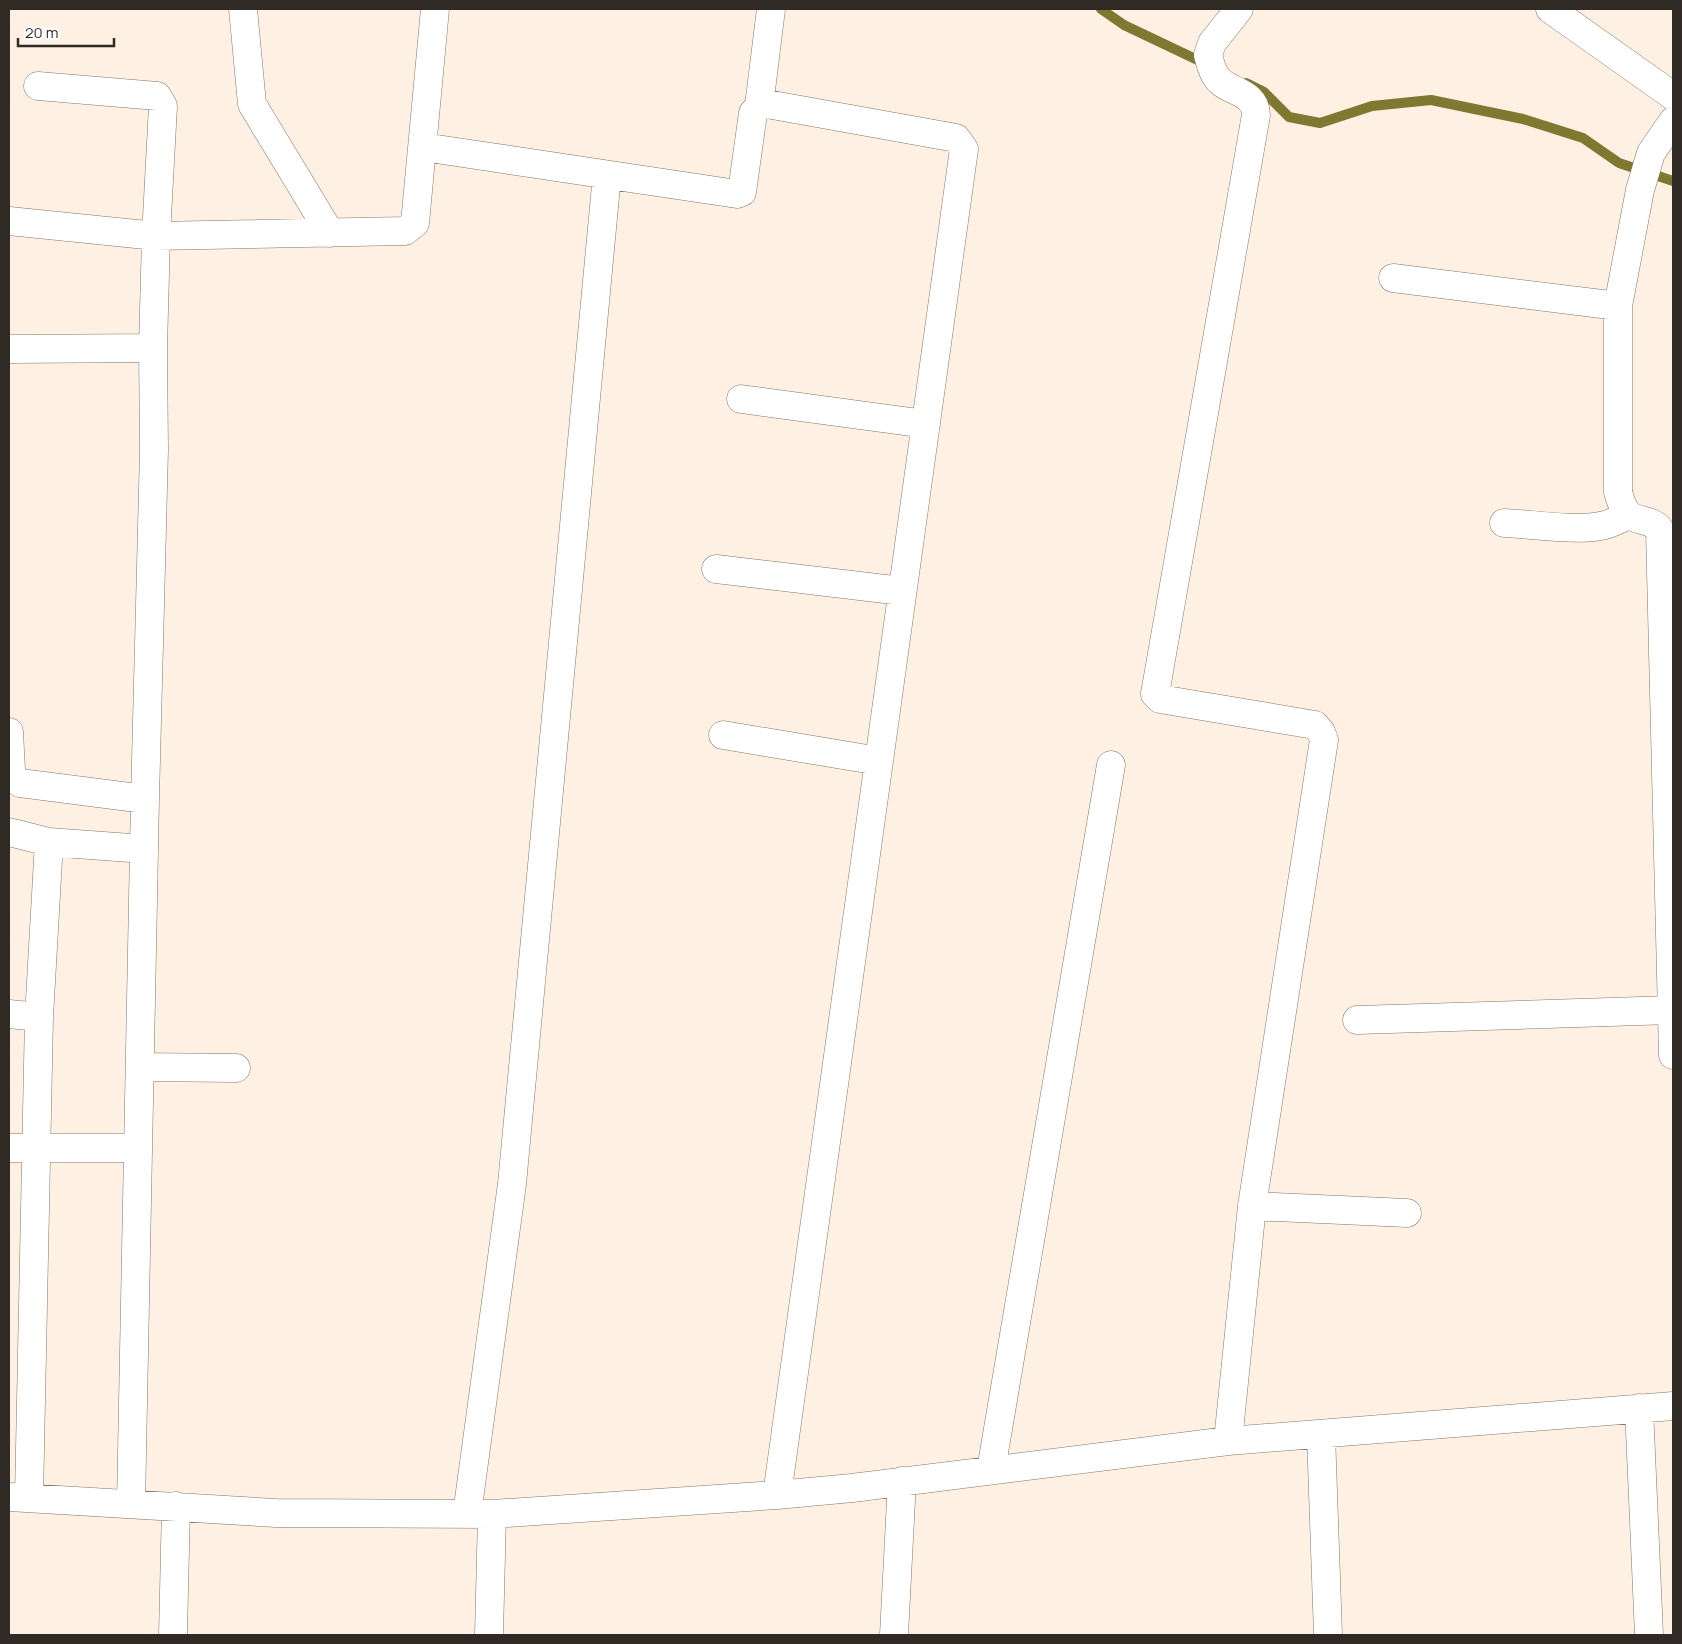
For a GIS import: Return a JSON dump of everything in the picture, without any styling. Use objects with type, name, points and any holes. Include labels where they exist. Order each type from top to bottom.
[{"type":"street","points":[[243,9],[252,104],[330,233]]},
{"type":"street","points":[[9,221],[156,236],[405,231],[415,223],[435,9]]},
{"type":"street","points":[[423,147],[737,194],[742,192],[753,113],[759,106],[771,9]]},
{"type":"street","points":[[1228,1441],[1252,1206],[1324,740],[1321,732],[1315,725],[1160,698],[1155,694],[1256,114],[1256,108],[1251,100],[1212,66],[1212,43],[1239,9]]},
{"type":"street","points":[[1550,9],[1673,96]]},
{"type":"street","points":[[38,86],[156,96],[163,106],[156,236],[153,348],[154,450],[131,1504]]},
{"type":"street","points":[[759,106],[767,104],[956,138],[961,142],[964,149],[776,1495]]},
{"type":"street","points":[[1673,121],[1651,153],[1640,190],[1618,306],[1618,492],[1623,506],[1629,514],[1653,523],[1660,530],[1673,1055]]},
{"type":"street","points":[[489,1635],[479,1514],[607,175]]},
{"type":"street","points":[[1393,278],[1618,306]]},
{"type":"street","points":[[9,349],[153,348]]},
{"type":"street","points":[[741,399],[926,424]]},
{"type":"street","points":[[1504,523],[1598,527],[1611,524],[1629,514]]},
{"type":"street","points":[[716,569],[902,591]]},
{"type":"street","points":[[9,732],[11,770],[13,778],[20,783],[145,799]]},
{"type":"street","points":[[723,735],[879,761]]},
{"type":"street","points":[[991,1470],[1111,765]]},
{"type":"street","points":[[9,832],[49,842],[144,850]]},
{"type":"street","points":[[49,842],[39,1017],[36,1147],[19,1497],[276,1512],[479,1514],[776,1495],[902,1482],[1228,1441],[1673,1406]]},
{"type":"street","points":[[1357,1020],[1672,1010]]},
{"type":"street","points":[[9,1014],[39,1017]]},
{"type":"street","points":[[140,1067],[236,1068]]},
{"type":"street","points":[[9,1148],[138,1148]]},
{"type":"street","points":[[1252,1206],[1406,1213]]},
{"type":"street","points":[[1639,1408],[1649,1635]]},
{"type":"street","points":[[1321,1434],[1328,1635]]},
{"type":"street","points":[[894,1635],[902,1482]]},
{"type":"street","points":[[173,1635],[176,1506]]},
{"type":"waterway","points":[[1101,9],[1124,25],[1206,64]]},
{"type":"waterway","points":[[1246,83],[1264,92],[1289,117],[1320,123],[1372,106],[1431,100],[1523,119],[1583,138],[1619,163],[1673,181]]}]
